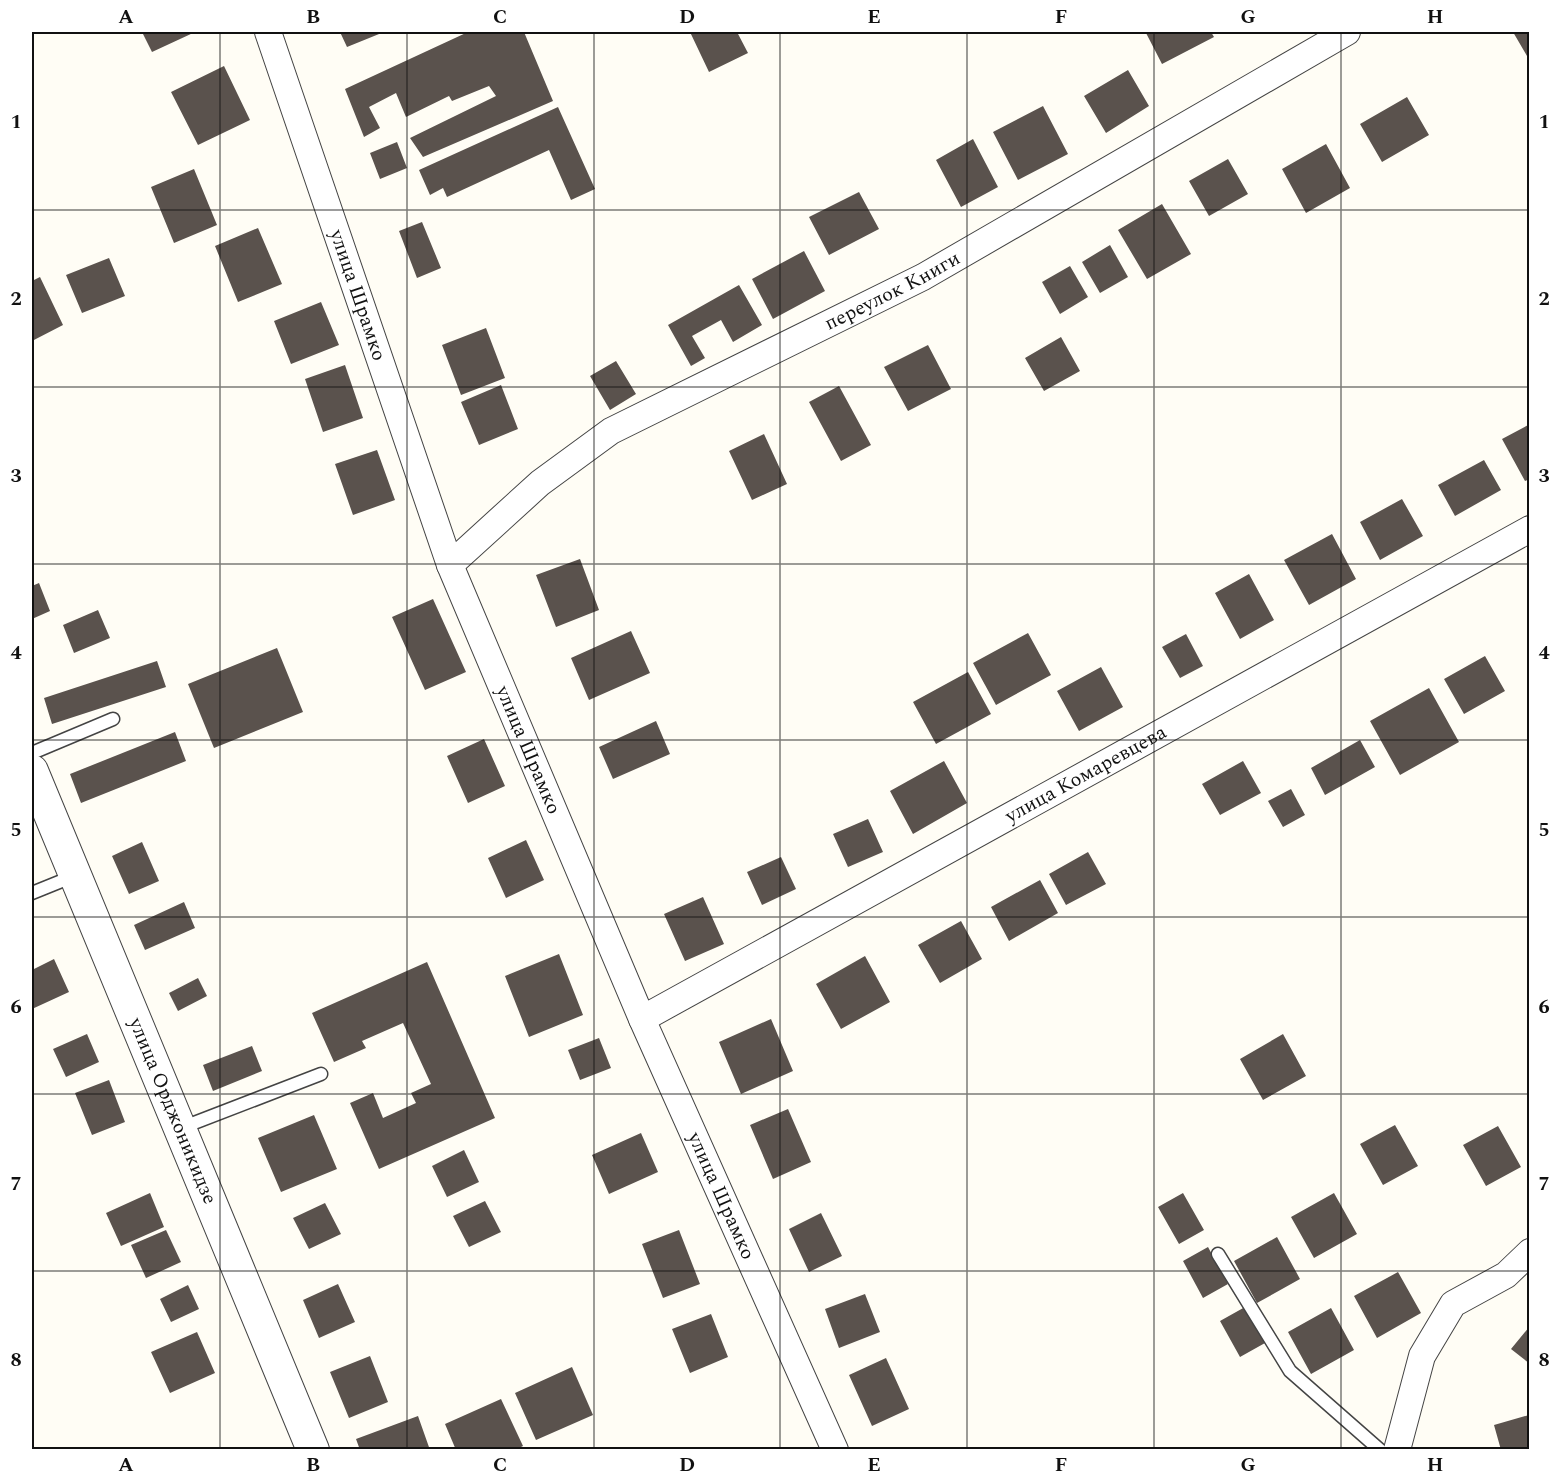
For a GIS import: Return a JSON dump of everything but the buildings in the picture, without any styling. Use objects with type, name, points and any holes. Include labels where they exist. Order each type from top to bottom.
[{"type":"street","name":"улица Шрамко","points":[[268,32],[450,565],[642,1019],[835,1449]]},
{"type":"street","name":"переулок Книги","points":[[450,565],[540,483],[611,431],[923,277],[1347,32]]},
{"type":"street","name":"улица Комаревцева","points":[[642,1019],[1530,529]]},
{"type":"street","name":"улица Орджоникидзе","points":[[32,771],[313,1449]]},
{"type":"street","points":[[1396,1449],[1422,1356],[1453,1304],[1506,1275],[1530,1252]]},
{"type":"lane","points":[[32,753],[113,719]]},
{"type":"lane","points":[[32,893],[75,876]]},
{"type":"lane","points":[[180,1128],[321,1074]]},
{"type":"lane","points":[[1218,1254],[1290,1371],[1380,1449]]}]
